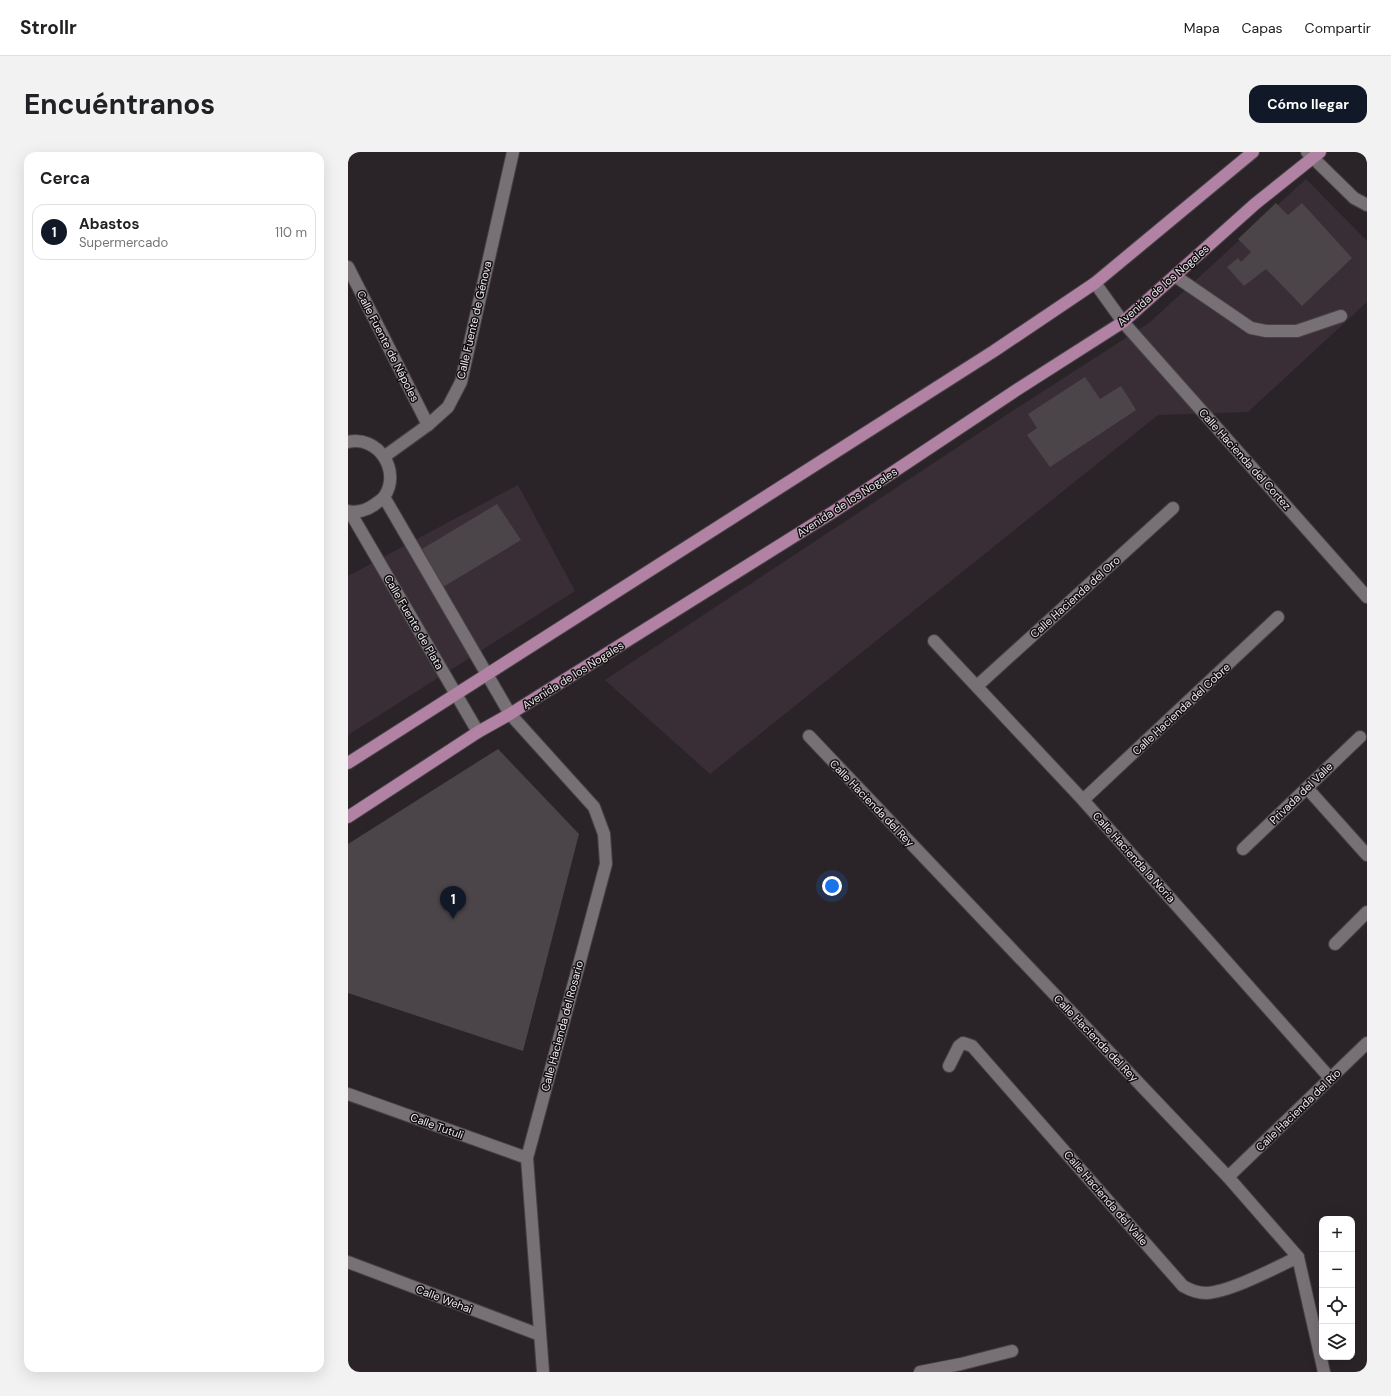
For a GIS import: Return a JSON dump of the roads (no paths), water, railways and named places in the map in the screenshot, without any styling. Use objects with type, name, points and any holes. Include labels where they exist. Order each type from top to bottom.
[{"type":"main road","points":[[348,763],[994,351],[1095,283],[1253,152]]},
{"type":"main road","name":"Avenida de los Nogales","points":[[348,817],[478,732],[510,714],[833,512],[1018,389],[1124,322],[1313,154]]},
{"type":"street","name":"Calle Fuente de Génova","points":[[384,456],[428,425],[448,407],[461,382],[513,152]]},
{"type":"street","points":[[1313,154],[1354,198],[1367,205]]},
{"type":"street","name":"Calle Fuente de Nápoles","points":[[348,267],[428,425]]},
{"type":"street","points":[[1175,276],[1251,328],[1266,331],[1297,331],[1341,316]]},
{"type":"street","name":"Calle Hacienda del Cortez","points":[[1095,283],[1124,322],[1367,597]]},
{"type":"street","points":[[348,442],[355,440],[372,444],[384,456],[390,470],[389,484],[384,497],[368,509],[349,511]]},
{"type":"street","points":[[384,497],[487,674]]},
{"type":"street","name":"Calle Hacienda del Oro","points":[[977,686],[1173,508]]},
{"type":"street","name":"Calle Fuente de Plata","points":[[349,511],[478,732]]},
{"type":"street","name":"Calle Hacienda del Cobre","points":[[1083,800],[1278,618]]},
{"type":"street","name":"Calle Hacienda la Noria","points":[[934,641],[1083,800],[1330,1078]]},
{"type":"street","name":"Calle Hacienda del Rosario","points":[[487,674],[510,714],[594,806],[604,834],[606,864],[526,1158],[543,1372]]},
{"type":"street","name":"Calle Hacienda del Rey","points":[[809,736],[1228,1177],[1298,1258],[1324,1372]]},
{"type":"street","name":"Privada del Valle","points":[[1243,849],[1360,737]]},
{"type":"street","points":[[1307,788],[1367,856]]},
{"type":"street","points":[[1335,944],[1367,912]]},
{"type":"street","name":"Calle Hacienda del Valle","points":[[949,1066],[958,1046],[967,1043],[972,1046],[1182,1286],[1193,1291],[1206,1293],[1239,1284],[1298,1258]]},
{"type":"street","name":"Calle Hacienda del Río","points":[[1228,1177],[1367,1043]]},
{"type":"street","name":"Calle Tutuli","points":[[348,1094],[526,1158]]},
{"type":"street","name":"Calle Wehai","points":[[348,1262],[540,1335]]},
{"type":"street","points":[[920,1372],[961,1368],[1012,1351]]},
{"type":"place","name":"Abastos","points":[[453,919]]}]
